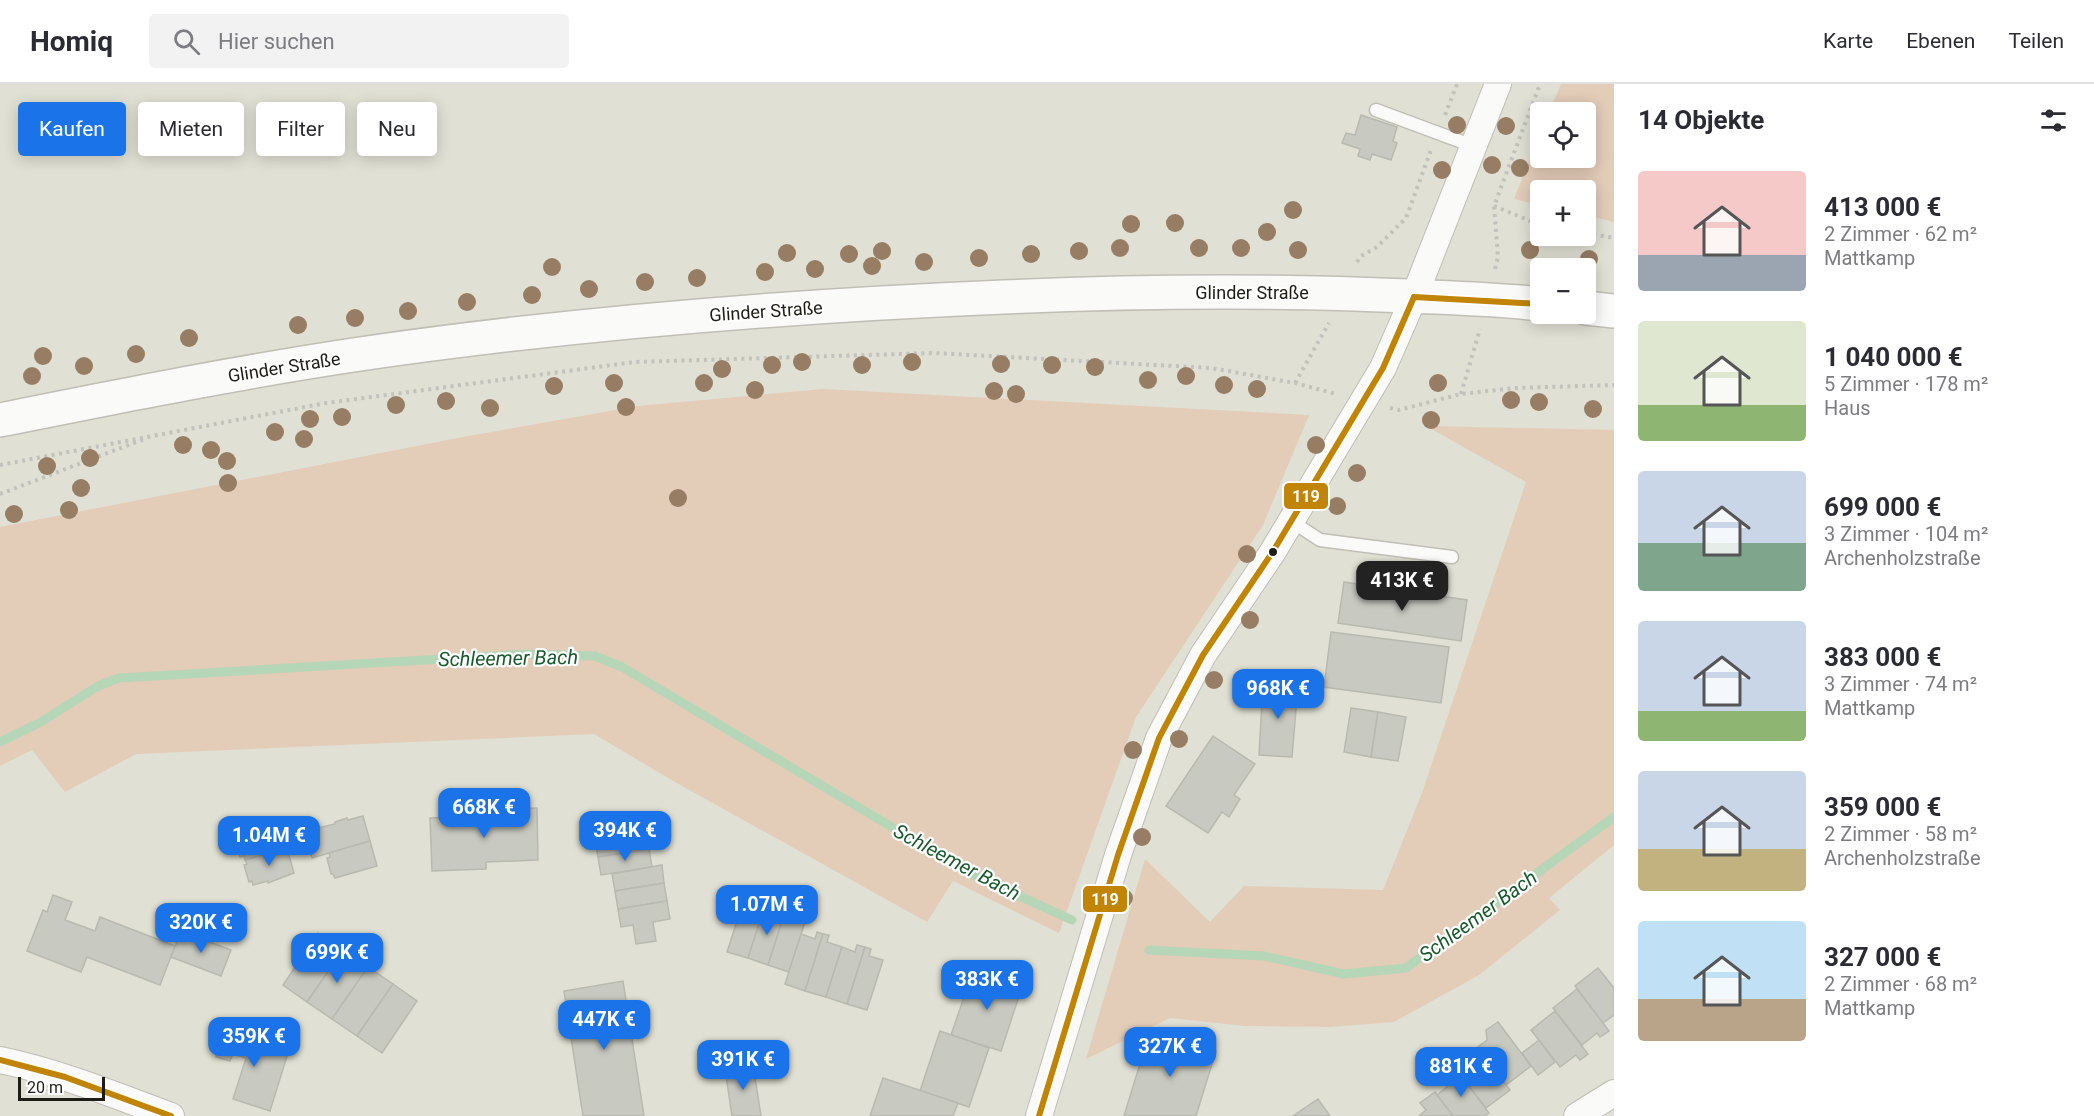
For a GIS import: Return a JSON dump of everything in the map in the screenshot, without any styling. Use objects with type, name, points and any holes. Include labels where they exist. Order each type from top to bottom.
[{"type":"main road","name":"Glinder Straße","points":[[0,420],[185,383],[360,354],[515,334],[770,309],[1108,293],[1249,291],[1343,293],[1530,303]]},
{"type":"main road","points":[[1596,309],[1614,311]]},
{"type":"street","points":[[1039,1116],[1118,855],[1159,738],[1203,656],[1292,521],[1383,368],[1414,297],[1498,84]]},
{"type":"street","points":[[0,1059],[114,1095],[171,1116]]},
{"type":"street","points":[[1577,1116],[1614,1093]]},
{"type":"lane","points":[[1376,110],[1473,146]]},
{"type":"lane","points":[[1292,521],[1320,540],[1452,557]]},
{"type":"path","points":[[1294,382],[1323,336],[1360,256],[1377,247],[1406,218],[1457,84]]},
{"type":"path","points":[[1530,221],[1494,206],[1540,84]]},
{"type":"path","points":[[1596,235],[1614,238]]},
{"type":"path","points":[[0,465],[326,403],[635,362],[934,353],[1211,368],[1294,382],[1399,410],[1461,394],[1515,388],[1614,386]]},
{"type":"path","points":[[0,494],[156,435]]},
{"type":"shaded area","points":[[1561,84],[1614,84],[1614,222],[1596,218],[1596,180],[1530,180],[1530,203],[1514,199],[1530,159],[1530,168],[1596,168],[1596,102],[1553,102]]},
{"type":"shaded area","points":[[823,389],[1309,415],[1263,525],[1136,717],[1059,933],[953,881],[927,922],[675,782],[594,734],[136,754],[65,792],[32,750],[0,766],[0,527],[463,437],[638,406]]},
{"type":"shaded area","points":[[1426,426],[1614,430],[1614,845],[1549,898],[1560,910],[1479,975],[1394,1022],[1330,1027],[1245,1026],[1170,1018],[1086,1059],[1145,859],[1210,922],[1244,886],[1383,890],[1422,793],[1526,482]]},
{"type":"building","points":[[1361,115],[1397,127],[1393,141],[1397,143],[1391,160],[1372,154],[1370,160],[1358,156],[1360,149],[1342,143],[1346,133],[1355,135]]},
{"type":"building","points":[[1344,582],[1467,600],[1461,641],[1338,623]]},
{"type":"building","points":[[1331,632],[1449,647],[1441,703],[1324,687]]},
{"type":"building","points":[[1263,683],[1298,686],[1292,757],[1259,755]]},
{"type":"building","points":[[1351,708],[1378,712],[1371,757],[1344,752]]},
{"type":"building","points":[[1378,712],[1406,717],[1398,761],[1371,757]]},
{"type":"building","points":[[1213,736],[1255,764],[1234,795],[1240,799],[1229,817],[1222,812],[1208,833],[1166,806]]},
{"type":"building","points":[[537,808],[538,860],[486,862],[486,869],[432,871],[430,818],[484,816],[484,810]]},
{"type":"building","points":[[643,813],[646,831],[595,839],[592,821]]},
{"type":"building","points":[[363,816],[370,841],[312,858],[304,831],[335,824],[347,818],[348,820]]},
{"type":"building","points":[[280,823],[287,848],[245,860],[244,856],[240,857],[236,841],[240,840],[238,835],[265,824],[266,827]]},
{"type":"building","points":[[646,831],[649,849],[598,857],[595,839]]},
{"type":"building","points":[[370,841],[377,866],[335,878],[331,874],[327,858],[330,857],[329,853]]},
{"type":"building","points":[[287,848],[294,873],[268,883],[268,881],[253,885],[252,881],[249,882],[244,865],[247,864],[245,860]]},
{"type":"building","points":[[649,849],[652,867],[601,875],[598,857]]},
{"type":"building","points":[[662,865],[664,883],[615,891],[612,874]]},
{"type":"building","points":[[664,883],[667,901],[618,909],[615,891]]},
{"type":"building","points":[[53,895],[72,902],[65,920],[95,931],[100,917],[175,946],[160,985],[87,957],[81,972],[27,951],[43,910],[47,912]]},
{"type":"building","points":[[760,900],[766,902],[748,958],[727,952],[743,902],[758,907]]},
{"type":"building","points":[[667,901],[670,919],[653,922],[656,941],[636,944],[633,925],[621,927],[618,909]]},
{"type":"building","points":[[780,908],[786,909],[768,965],[748,958],[764,909],[778,913]]},
{"type":"building","points":[[786,909],[792,911],[790,918],[805,922],[789,972],[768,965]]},
{"type":"building","points":[[181,931],[231,950],[221,976],[171,957]]},
{"type":"building","points":[[817,932],[823,934],[805,991],[785,984],[801,934],[815,939]]},
{"type":"building","points":[[318,933],[343,950],[307,1002],[283,985]]},
{"type":"building","points":[[823,934],[829,935],[827,942],[842,947],[826,997],[805,991]]},
{"type":"building","points":[[857,945],[865,947],[847,1004],[826,997],[842,947],[855,952]]},
{"type":"building","points":[[865,947],[871,949],[869,956],[883,960],[867,1010],[847,1004]]},
{"type":"building","points":[[343,950],[368,967],[332,1019],[307,1002]]},
{"type":"building","points":[[368,967],[393,984],[357,1036],[332,1019]]},
{"type":"building","points":[[1598,968],[1614,988],[1614,1015],[1603,1023],[1575,986]]},
{"type":"building","points":[[973,971],[1022,987],[1001,1051],[951,1035]]},
{"type":"building","points":[[623,981],[644,1116],[583,1116],[564,991]]},
{"type":"building","points":[[393,984],[417,1001],[382,1053],[357,1036]]},
{"type":"building","points":[[1577,989],[1609,1031],[1600,1037],[1597,1033],[1582,1045],[1553,1008]]},
{"type":"building","points":[[1555,1011],[1588,1054],[1580,1060],[1576,1055],[1560,1067],[1531,1030]]},
{"type":"building","points":[[1498,1022],[1531,1066],[1506,1085],[1478,1047],[1487,1040],[1486,1030]]},
{"type":"building","points":[[240,1025],[254,1030],[250,1041],[288,1053],[270,1111],[233,1099],[246,1058],[233,1054],[230,1061],[216,1057],[224,1031],[237,1035]]},
{"type":"building","points":[[940,1031],[989,1048],[969,1107],[920,1091]]},
{"type":"building","points":[[1150,1031],[1216,1051],[1196,1116],[1124,1116]]},
{"type":"building","points":[[1539,1040],[1555,1062],[1538,1075],[1522,1053]]},
{"type":"building","points":[[1478,1047],[1510,1090],[1486,1108],[1458,1072],[1470,1063],[1465,1057]]},
{"type":"building","points":[[753,1064],[761,1116],[732,1116],[725,1069]]},
{"type":"building","points":[[1456,1069],[1489,1113],[1485,1116],[1453,1116],[1437,1095],[1448,1086],[1443,1079]]},
{"type":"building","points":[[883,1078],[958,1103],[953,1116],[870,1116]]},
{"type":"building","points":[[1435,1092],[1453,1116],[1419,1116],[1426,1110],[1420,1103]]},
{"type":"building","points":[[1318,1099],[1330,1116],[1293,1116]]},
{"type":"waterway","name":"Schleemer Bach","points":[[0,742],[41,722],[98,686],[119,678],[526,654],[595,656],[622,667],[971,874],[1072,920]]},
{"type":"waterway","name":"Schleemer Bach","points":[[1149,950],[1264,956],[1344,974],[1406,968],[1614,817]]},
{"type":"transit line","name":"119","points":[[1414,297],[1530,303]]},
{"type":"transit line","name":"119","points":[[1039,1116],[1118,855],[1159,738],[1203,655],[1272,553],[1383,368],[1414,297]]},
{"type":"transit line","name":"119","points":[[0,1060],[65,1077],[171,1116]]}]
